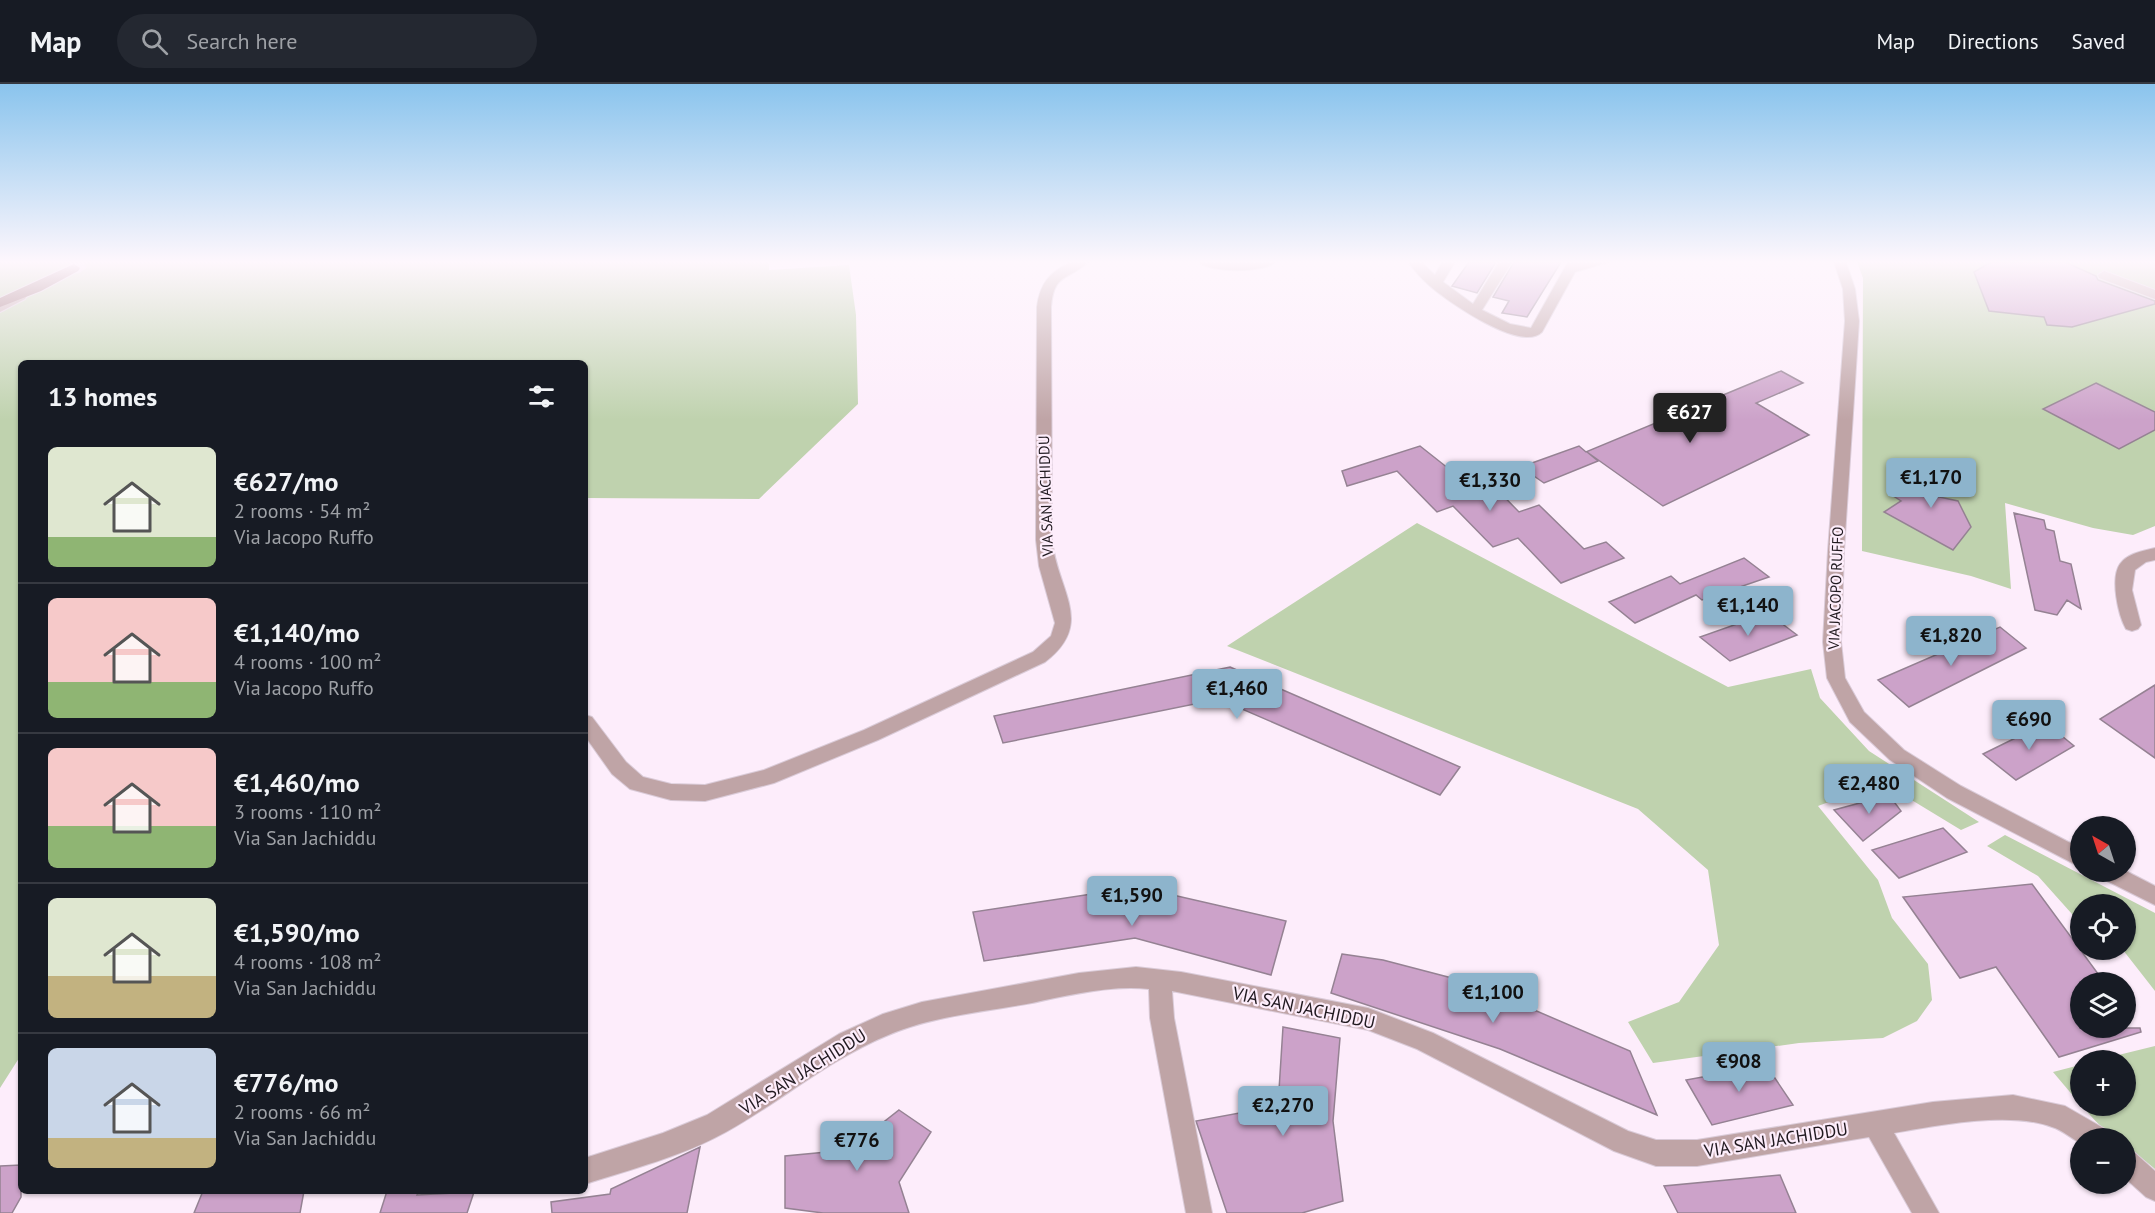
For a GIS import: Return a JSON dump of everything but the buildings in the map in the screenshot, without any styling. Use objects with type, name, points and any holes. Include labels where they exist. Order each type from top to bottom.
[{"type":"street","name":"VIA SAN JACHIDDU","points":[[588,726],[619,768],[637,783],[671,792],[705,793],[767,777],[892,726],[1039,657],[1058,643],[1065,617],[1051,578],[1044,540],[1045,315]]},
{"type":"street","points":[[1484,315],[1508,329],[1527,333],[1535,332],[1545,315]]},
{"type":"street","name":"VIA JACOPO RUFFO","points":[[1851,315],[1835,562],[1832,642],[1836,678],[1857,717],[1897,755],[1954,792],[2070,853]]},
{"type":"street","points":[[2132,625],[2123,590],[2127,567],[2141,557],[2155,554]]},
{"type":"street","points":[[2128,882],[2155,896]]},
{"type":"street","name":"VIA SAN JACHIDDU","points":[[588,1170],[663,1146],[716,1124],[847,1041],[883,1025],[922,1013],[1079,983],[1136,977],[1345,1013],[1386,1025],[1425,1041],[1623,1142],[1656,1153],[1697,1153],[1933,1114],[2013,1107],[2056,1114],[2079,1128]]},
{"type":"street","points":[[1160,980],[1162,1018],[1199,1213]]},
{"type":"street","points":[[1875,1124],[1926,1213]]},
{"type":"street","points":[[2136,1171],[2155,1188]]},
{"type":"green space","points":[[0,315],[856,315],[858,404],[759,499],[588,498],[588,360],[18,360],[18,1060],[0,1088]]},
{"type":"green space","points":[[1863,315],[2155,315],[2155,526],[2133,535],[2093,528],[2005,503],[2011,589],[1971,576],[1862,551]]},
{"type":"green space","points":[[1417,523],[1728,687],[1811,669],[1820,698],[1869,751],[1979,822],[1961,830],[1882,782],[1818,806],[1878,880],[1892,918],[1928,964],[1932,1000],[1917,1021],[1883,1038],[1799,1043],[1653,1063],[1628,1022],[1679,1002],[1719,945],[1708,870],[1638,809],[1227,646]]},
{"type":"green space","points":[[2005,835],[2070,869],[2070,882],[2095,882],[2118,894],[2070,894],[2070,912],[2038,876],[1987,846]]},
{"type":"green space","points":[[2136,903],[2155,913],[2155,991],[2131,960],[2136,960]]},
{"type":"green space","points":[[2155,1046],[2155,1169],[2136,1153],[2136,1128],[2104,1128],[2091,1116],[2136,1116],[2136,1051]]},
{"type":"green space","points":[[2070,1068],[2070,1092],[2053,1072]]}]
